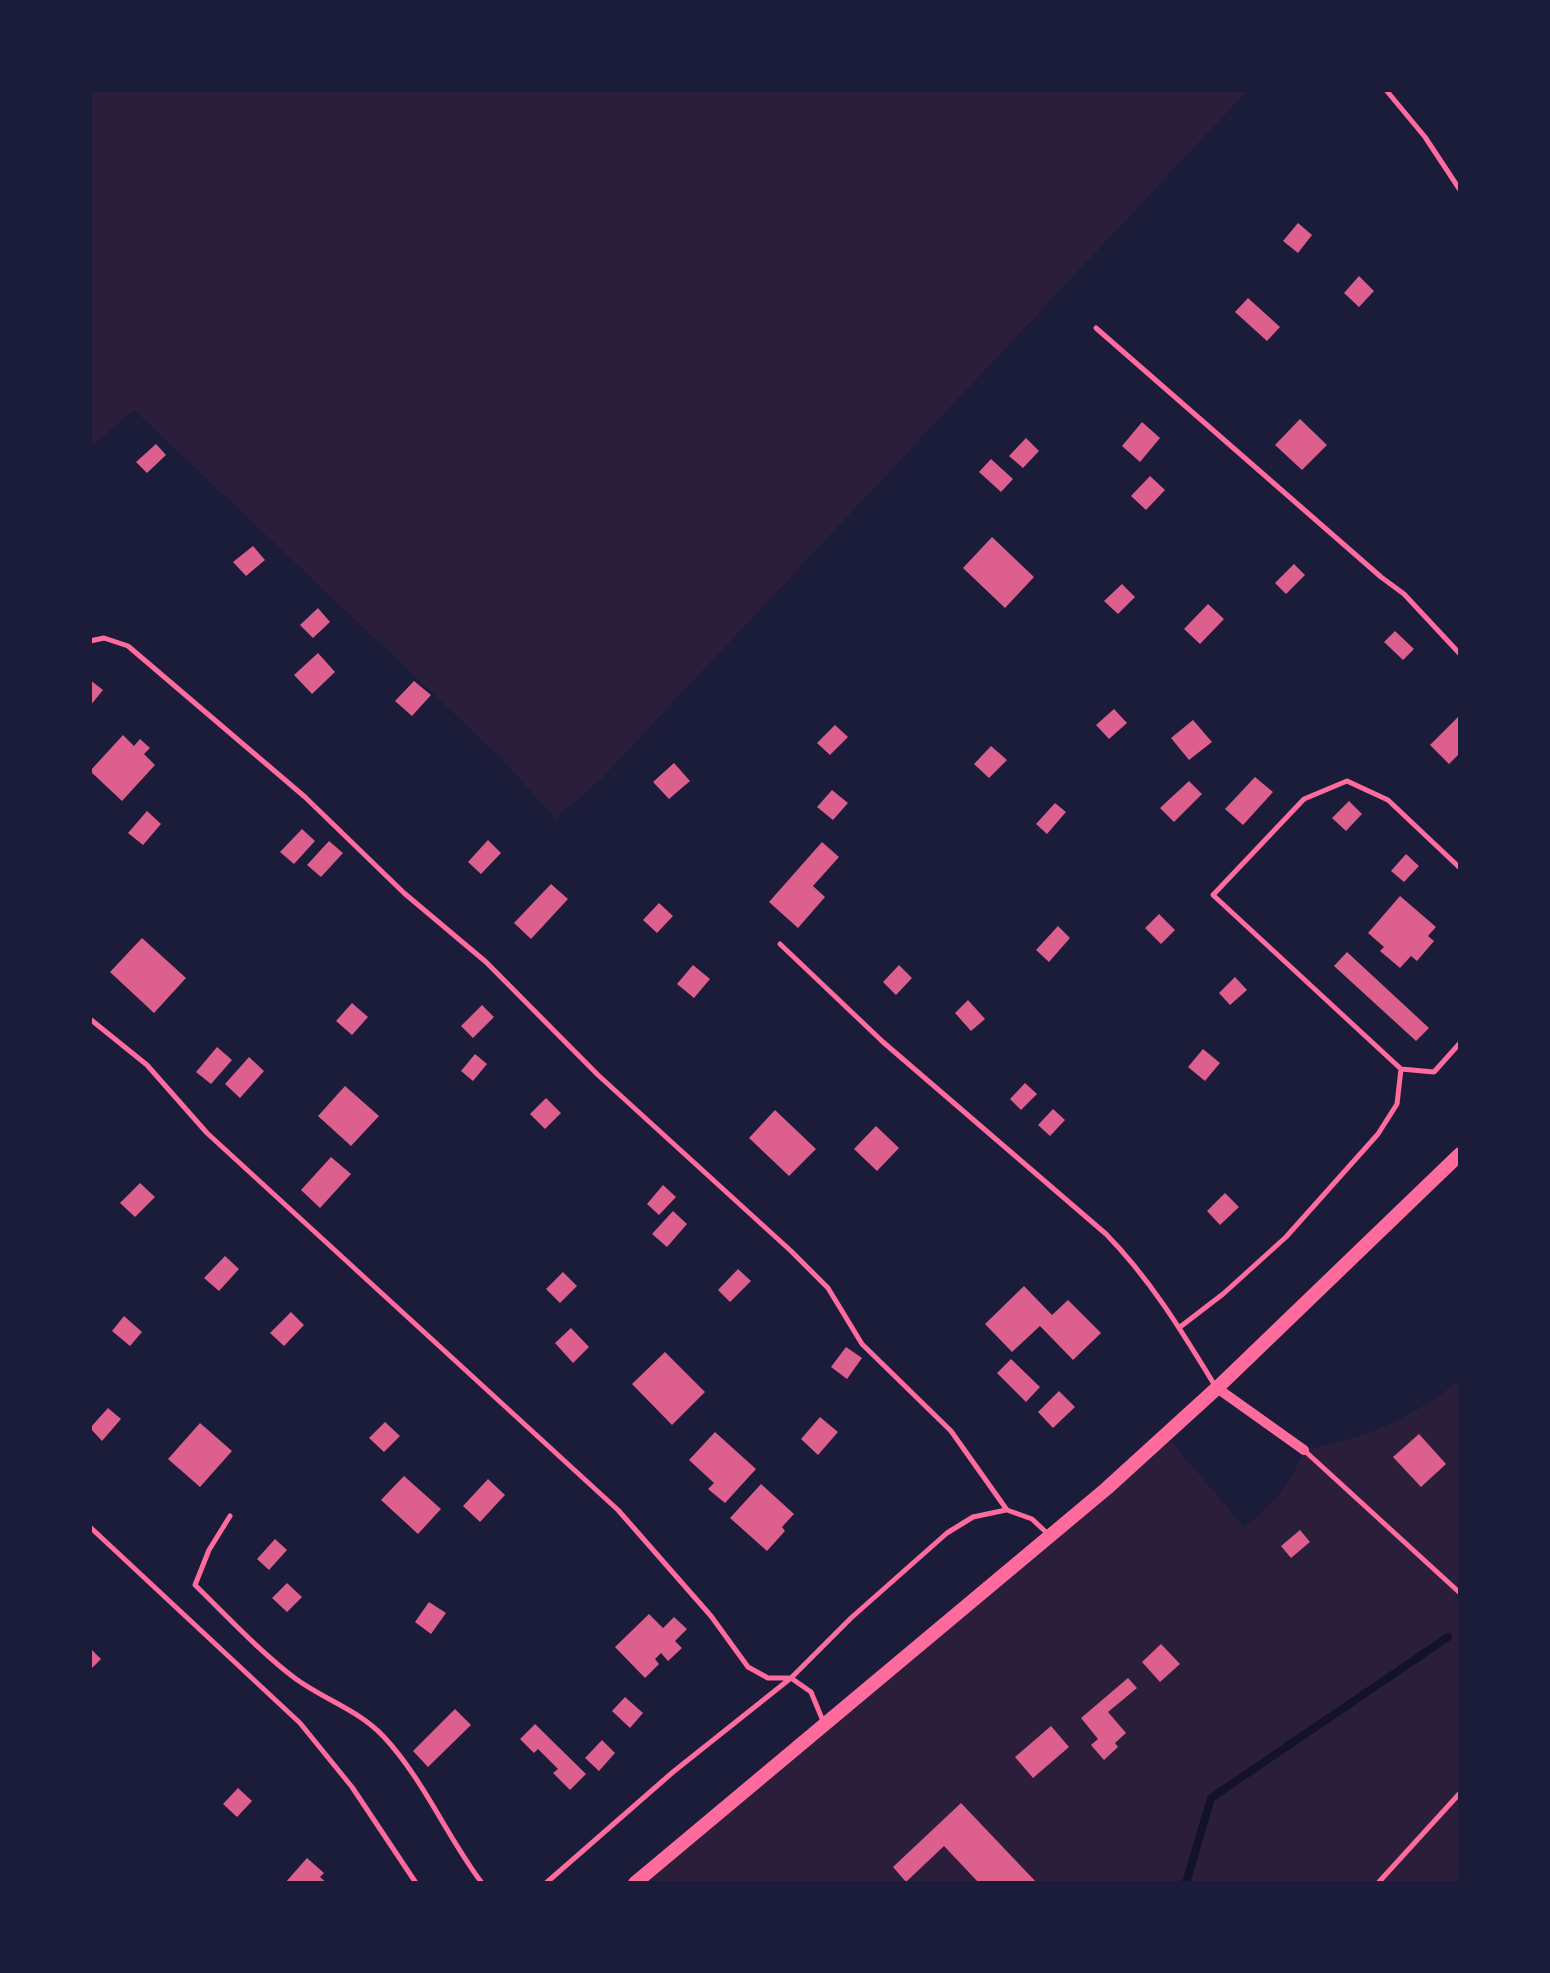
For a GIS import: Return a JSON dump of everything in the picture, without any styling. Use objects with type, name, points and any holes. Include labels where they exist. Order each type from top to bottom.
[{"type":"street","points":[[635,1883],[1050,1536],[1217,1388],[1460,1154]]},
{"type":"street","points":[[1217,1388],[1304,1450]]},
{"type":"lane","points":[[1386,90],[1426,138],[1460,190]]},
{"type":"lane","points":[[1096,328],[1380,578],[1404,594],[1460,654]]},
{"type":"lane","points":[[90,642],[104,638],[128,646],[306,797],[404,893],[486,962],[598,1074],[828,1288],[862,1344],[950,1431],[1006,1510]]},
{"type":"lane","points":[[1460,868],[1388,800],[1347,781],[1304,799],[1213,894],[1401,1068],[1434,1072],[1460,1043]]},
{"type":"lane","points":[[780,944],[883,1042],[1106,1234],[1137,1266],[1217,1388]]},
{"type":"lane","points":[[90,1019],[147,1065],[207,1133],[618,1510],[711,1616],[748,1667],[768,1678],[791,1678],[811,1692],[825,1725]]},
{"type":"lane","points":[[1180,1327],[1286,1238],[1378,1134],[1397,1104],[1401,1068]]},
{"type":"lane","points":[[1304,1450],[1460,1594]]},
{"type":"lane","points":[[546,1883],[673,1772],[791,1678],[947,1532],[973,1517],[1006,1510],[1032,1519],[1050,1536]]},
{"type":"lane","points":[[230,1516],[209,1550],[195,1585],[294,1678],[358,1714],[385,1738],[482,1883]]},
{"type":"lane","points":[[90,1527],[300,1722],[352,1787],[416,1883]]},
{"type":"lane","points":[[1378,1883],[1460,1793]]},
{"type":"shaded area","points":[[90,90],[1248,90],[600,780],[555,819],[503,760],[134,410],[90,448]]},
{"type":"shaded area","points":[[1460,1380],[1460,1883],[635,1883],[1165,1434],[1244,1527],[1280,1493],[1304,1450],[1386,1425],[1422,1407]]},
{"type":"building","points":[[1298,223],[1312,235],[1298,253],[1283,241]]},
{"type":"building","points":[[1359,276],[1374,291],[1359,307],[1344,293]]},
{"type":"building","points":[[1248,298],[1280,327],[1267,341],[1235,312]]},
{"type":"building","points":[[1300,419],[1327,445],[1302,470],[1275,445]]},
{"type":"building","points":[[1142,422],[1160,438],[1140,462],[1122,446]]},
{"type":"building","points":[[1026,438],[1039,451],[1023,468],[1009,456]]},
{"type":"building","points":[[156,444],[166,455],[147,473],[136,462]]},
{"type":"building","points":[[991,459],[1013,479],[1001,492],[979,472]]},
{"type":"building","points":[[1150,476],[1165,490],[1146,510],[1131,496]]},
{"type":"building","points":[[992,537],[1034,577],[1005,608],[963,568]]},
{"type":"building","points":[[253,546],[265,560],[246,576],[233,562]]},
{"type":"building","points":[[1294,564],[1305,575],[1286,594],[1275,583]]},
{"type":"building","points":[[1122,584],[1135,597],[1118,614],[1104,601]]},
{"type":"building","points":[[1208,604],[1224,619],[1200,644],[1184,629]]},
{"type":"building","points":[[318,608],[330,622],[313,638],[300,625]]},
{"type":"building","points":[[1395,631],[1414,649],[1403,660],[1384,642]]},
{"type":"building","points":[[318,653],[335,672],[312,694],[294,675]]},
{"type":"building","points":[[90,680],[103,690],[90,706]]},
{"type":"building","points":[[414,681],[431,695],[412,716],[395,701]]},
{"type":"building","points":[[1114,709],[1127,723],[1109,739],[1096,725]]},
{"type":"building","points":[[1460,715],[1460,753],[1449,764],[1430,745]]},
{"type":"building","points":[[1193,720],[1212,742],[1189,760],[1171,738]]},
{"type":"building","points":[[835,725],[848,737],[830,755],[817,743]]},
{"type":"building","points":[[123,735],[134,746],[140,739],[150,748],[144,754],[155,765],[122,801],[90,771]]},
{"type":"building","points":[[991,746],[1007,760],[989,778],[974,764]]},
{"type":"building","points":[[674,763],[690,781],[669,799],[653,782]]},
{"type":"building","points":[[1255,777],[1273,792],[1243,825],[1225,809]]},
{"type":"building","points":[[1189,781],[1202,794],[1174,822],[1160,808]]},
{"type":"building","points":[[832,790],[848,803],[833,820],[817,807]]},
{"type":"building","points":[[1349,801],[1362,814],[1346,831],[1332,818]]},
{"type":"building","points":[[1055,803],[1066,812],[1047,834],[1036,824]]},
{"type":"building","points":[[147,811],[161,824],[143,845],[128,833]]},
{"type":"building","points":[[302,829],[315,841],[294,864],[280,852]]},
{"type":"building","points":[[488,840],[501,853],[481,874],[468,862]]},
{"type":"building","points":[[329,841],[343,853],[321,877],[307,865]]},
{"type":"building","points":[[822,842],[839,857],[813,886],[825,897],[798,928],[769,902]]},
{"type":"building","points":[[1406,854],[1419,866],[1404,882],[1391,871]]},
{"type":"building","points":[[551,884],[568,899],[531,939],[514,923]]},
{"type":"building","points":[[1400,896],[1436,927],[1428,936],[1434,941],[1417,961],[1411,956],[1400,968],[1380,951],[1384,947],[1368,933]]},
{"type":"building","points":[[659,903],[673,916],[657,933],[643,920]]},
{"type":"building","points":[[1159,914],[1175,930],[1161,944],[1145,928]]},
{"type":"building","points":[[1058,926],[1070,938],[1049,962],[1036,950]]},
{"type":"building","points":[[142,938],[186,978],[154,1013],[110,972]]},
{"type":"building","points":[[1347,952],[1429,1028],[1416,1041],[1334,966]]},
{"type":"building","points":[[693,965],[710,979],[694,998],[677,984]]},
{"type":"building","points":[[899,965],[912,978],[896,995],[883,982]]},
{"type":"building","points":[[1235,977],[1247,990],[1230,1005],[1219,993]]},
{"type":"building","points":[[968,1000],[985,1019],[971,1031],[955,1013]]},
{"type":"building","points":[[352,1003],[368,1017],[352,1035],[336,1021]]},
{"type":"building","points":[[482,1005],[494,1017],[473,1038],[461,1026]]},
{"type":"building","points":[[217,1047],[232,1060],[211,1084],[196,1072]]},
{"type":"building","points":[[1203,1049],[1220,1063],[1205,1081],[1188,1067]]},
{"type":"building","points":[[475,1054],[487,1064],[473,1081],[461,1071]]},
{"type":"building","points":[[249,1057],[264,1071],[240,1098],[225,1084]]},
{"type":"building","points":[[1025,1083],[1037,1094],[1021,1110],[1010,1099]]},
{"type":"building","points":[[345,1086],[379,1116],[351,1146],[318,1116]]},
{"type":"building","points":[[546,1098],[561,1113],[545,1129],[530,1114]]},
{"type":"building","points":[[1053,1109],[1065,1120],[1050,1136],[1038,1125]]},
{"type":"building","points":[[775,1110],[816,1149],[789,1176],[749,1138]]},
{"type":"building","points":[[876,1126],[899,1148],[877,1171],[854,1149]]},
{"type":"building","points":[[331,1157],[351,1174],[320,1208],[301,1190]]},
{"type":"building","points":[[140,1183],[155,1197],[135,1217],[120,1203]]},
{"type":"building","points":[[663,1185],[676,1197],[659,1215],[647,1204]]},
{"type":"building","points":[[1225,1193],[1239,1207],[1220,1225],[1207,1211]]},
{"type":"building","points":[[673,1211],[687,1224],[667,1247],[652,1234]]},
{"type":"building","points":[[225,1256],[239,1269],[219,1291],[204,1278]]},
{"type":"building","points":[[738,1269],[751,1281],[730,1302],[718,1290]]},
{"type":"building","points":[[563,1272],[577,1286],[560,1303],[546,1289]]},
{"type":"building","points":[[1024,1286],[1052,1315],[1068,1300],[1101,1333],[1073,1360],[1040,1326],[1012,1352],[985,1324]]},
{"type":"building","points":[[291,1312],[304,1325],[284,1346],[270,1333]]},
{"type":"building","points":[[124,1316],[142,1332],[130,1346],[112,1331]]},
{"type":"building","points":[[571,1328],[589,1347],[573,1363],[555,1343]]},
{"type":"building","points":[[846,1347],[862,1358],[847,1379],[831,1367]]},
{"type":"building","points":[[665,1352],[705,1392],[672,1425],[632,1384]]},
{"type":"building","points":[[1011,1359],[1040,1387],[1026,1402],[997,1373]]},
{"type":"building","points":[[1059,1391],[1075,1407],[1053,1428],[1038,1412]]},
{"type":"building","points":[[108,1408],[121,1419],[102,1441],[90,1428]]},
{"type":"building","points":[[820,1417],[838,1432],[818,1455],[801,1439]]},
{"type":"building","points":[[385,1422],[400,1436],[384,1452],[369,1438]]},
{"type":"building","points":[[200,1423],[232,1451],[200,1487],[168,1459]]},
{"type":"building","points":[[715,1432],[756,1469],[725,1503],[708,1489],[714,1483],[689,1460]]},
{"type":"building","points":[[1419,1434],[1446,1464],[1421,1487],[1393,1457]]},
{"type":"building","points":[[404,1476],[441,1509],[418,1534],[381,1500]]},
{"type":"building","points":[[488,1479],[505,1495],[480,1522],[463,1506]]},
{"type":"building","points":[[761,1484],[794,1514],[767,1551],[730,1518]]},
{"type":"building","points":[[1300,1530],[1310,1542],[1291,1558],[1281,1546]]},
{"type":"building","points":[[275,1539],[287,1550],[269,1570],[257,1559]]},
{"type":"building","points":[[287,1583],[302,1597],[287,1612],[272,1598]]},
{"type":"building","points":[[429,1602],[446,1613],[431,1634],[415,1622]]},
{"type":"building","points":[[649,1614],[663,1628],[674,1617],[687,1629],[675,1641],[682,1648],[668,1661],[661,1653],[655,1659],[659,1664],[645,1678],[615,1647]]},
{"type":"building","points":[[1161,1644],[1180,1664],[1160,1682],[1142,1662]]},
{"type":"building","points":[[90,1648],[101,1659],[90,1670]]},
{"type":"building","points":[[1128,1678],[1137,1688],[1108,1712],[1126,1733],[1104,1760],[1091,1745],[1098,1739],[1081,1718]]},
{"type":"building","points":[[625,1697],[643,1713],[630,1728],[612,1711]]},
{"type":"building","points":[[455,1709],[471,1725],[428,1767],[413,1751]]},
{"type":"building","points":[[535,1724],[586,1774],[570,1790],[553,1773],[558,1769],[538,1749],[534,1753],[520,1739]]},
{"type":"building","points":[[1051,1726],[1069,1747],[1033,1778],[1015,1757]]},
{"type":"building","points":[[602,1740],[615,1753],[599,1771],[585,1758]]},
{"type":"building","points":[[238,1788],[252,1801],[237,1817],[223,1804]]},
{"type":"building","points":[[961,1803],[1037,1883],[979,1883],[944,1846],[906,1882],[893,1867]]},
{"type":"building","points":[[307,1858],[324,1873],[320,1877],[327,1883],[285,1883]]},
{"type":"waterway","points":[[1186,1883],[1211,1798],[1448,1637]]}]
